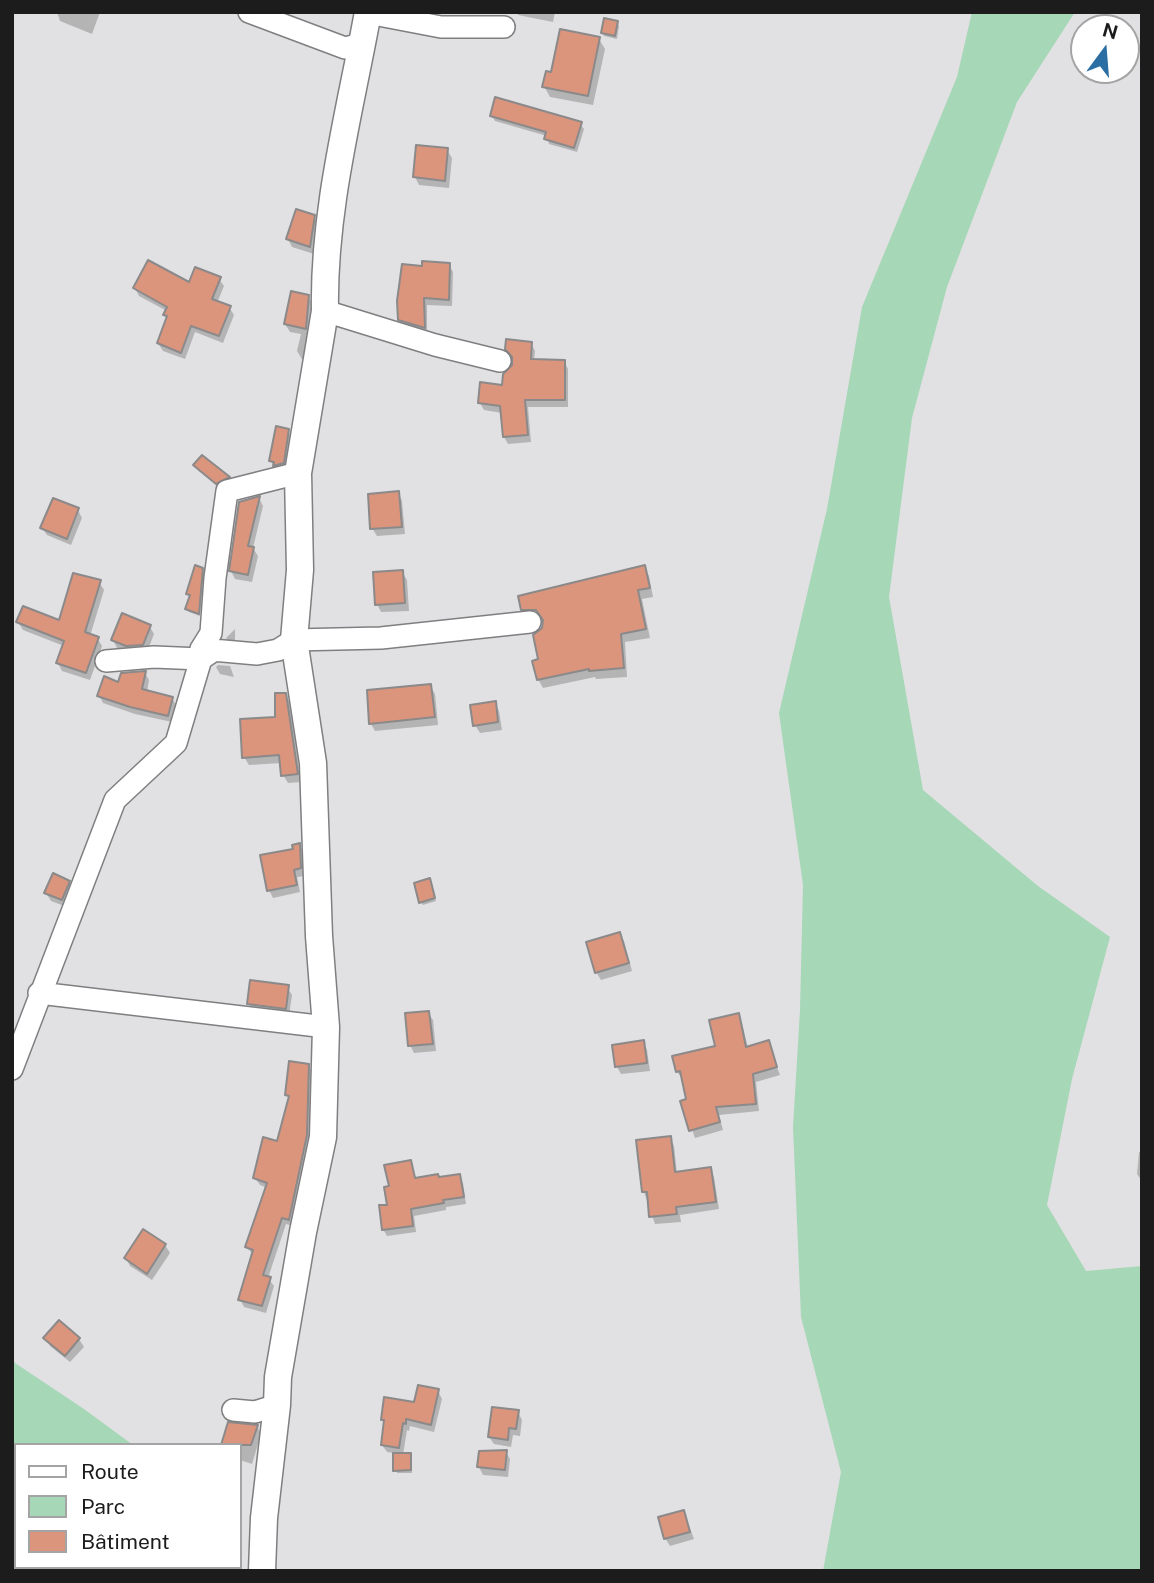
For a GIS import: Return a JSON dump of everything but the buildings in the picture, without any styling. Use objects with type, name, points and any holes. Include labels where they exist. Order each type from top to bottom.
[{"type":"street","points":[[249,12],[345,48],[362,44]]},
{"type":"street","points":[[262,1571],[264,1518],[278,1377],[303,1232],[323,1137],[326,1027],[319,936],[313,763],[294,640],[300,570],[298,473],[325,312],[332,196],[368,13],[441,27],[504,27]]},
{"type":"street","points":[[325,312],[435,345],[500,360]]},
{"type":"street","points":[[12,1069],[115,800],[176,743],[201,654],[211,633],[215,579],[228,491],[298,473]]},
{"type":"street","points":[[106,661],[201,654],[257,654],[278,650],[294,640],[381,638],[530,622]]},
{"type":"street","points":[[39,993],[326,1027]]},
{"type":"street","points":[[233,1410],[255,1412],[277,1405]]},
{"type":"green space","points":[[972,12],[1075,12],[1070,14],[1070,20],[1017,102],[947,287],[912,418],[889,597],[923,790],[1038,886],[1110,937],[1072,1079],[1047,1205],[1086,1271],[1142,1266],[1142,1571],[823,1571],[841,1472],[801,1317],[793,1127],[800,1010],[803,885],[779,713],[827,509],[862,307],[957,77]]},
{"type":"green space","points":[[12,1356],[15,1363],[130,1443],[14,1443],[14,1569],[93,1569],[12,1571]]}]
